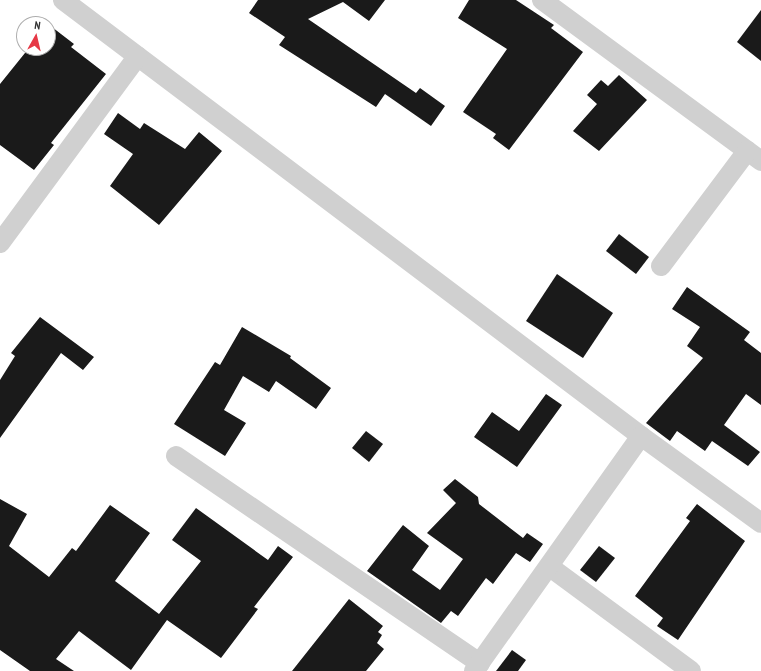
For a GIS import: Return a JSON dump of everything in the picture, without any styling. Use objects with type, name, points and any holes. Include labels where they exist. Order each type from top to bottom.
[{"type":"street","points":[[63,0],[641,436],[761,523]]},
{"type":"street","points":[[542,0],[754,156],[661,266]]},
{"type":"street","points":[[0,243],[138,56]]},
{"type":"street","points":[[176,456],[477,667],[550,567],[641,436]]},
{"type":"street","points":[[550,567],[692,671]]},
{"type":"building","points":[[258,0],[385,0],[369,21],[343,2],[308,19],[416,93],[420,88],[445,106],[431,126],[385,94],[376,107],[279,45],[285,37],[249,13]]},
{"type":"building","points":[[469,0],[516,0],[554,25],[551,28],[583,52],[509,150],[493,138],[496,134],[463,112],[507,49],[458,18]]},
{"type":"building","points":[[761,10],[761,61],[737,42]]},
{"type":"building","points":[[56,30],[74,44],[71,47],[106,74],[51,143],[54,145],[34,170],[0,145],[0,84],[23,56],[56,56]]},
{"type":"building","points":[[619,75],[647,100],[599,151],[573,131],[597,104],[587,95],[601,80],[608,86]]},
{"type":"building","points":[[118,113],[140,129],[144,123],[185,149],[199,132],[222,151],[159,225],[110,186],[133,154],[104,134]]},
{"type":"building","points":[[619,234],[649,257],[636,274],[606,251]]},
{"type":"building","points":[[557,274],[613,313],[583,358],[526,321]]},
{"type":"building","points":[[687,287],[750,332],[744,340],[761,353],[761,405],[746,394],[724,425],[760,452],[748,466],[712,441],[705,451],[677,431],[670,441],[646,423],[703,358],[687,346],[700,327],[672,309]]},
{"type":"building","points":[[40,317],[94,357],[83,370],[61,353],[0,438],[0,380],[15,356],[11,353]]},
{"type":"building","points":[[242,327],[291,356],[290,358],[331,388],[316,409],[276,381],[269,392],[243,376],[224,410],[246,423],[225,456],[174,424],[215,362],[220,365]]},
{"type":"building","points":[[546,394],[562,405],[517,467],[474,437],[492,412],[519,431]]},
{"type":"building","points":[[366,431],[383,444],[369,462],[352,448]]},
{"type":"building","points":[[455,479],[478,497],[479,504],[523,538],[527,533],[543,544],[530,562],[516,553],[493,584],[486,578],[458,616],[451,611],[441,623],[367,571],[403,525],[429,546],[412,570],[440,590],[463,559],[427,533],[456,503],[443,490]]},
{"type":"building","points":[[0,499],[27,514],[9,546],[49,577],[72,548],[76,551],[110,505],[150,533],[115,581],[159,614],[201,561],[172,540],[196,508],[268,560],[278,546],[293,557],[254,607],[258,609],[221,658],[167,620],[131,670],[79,631],[56,659],[74,671],[30,671],[0,650]]},
{"type":"building","points":[[697,504],[745,541],[678,640],[657,626],[663,618],[635,596],[690,521],[686,518]]},
{"type":"building","points":[[599,546],[615,558],[596,582],[580,570]]},
{"type":"building","points":[[349,599],[383,626],[378,632],[382,635],[377,643],[384,649],[366,671],[292,671]]},
{"type":"building","points":[[512,650],[526,660],[518,671],[496,671]]}]
